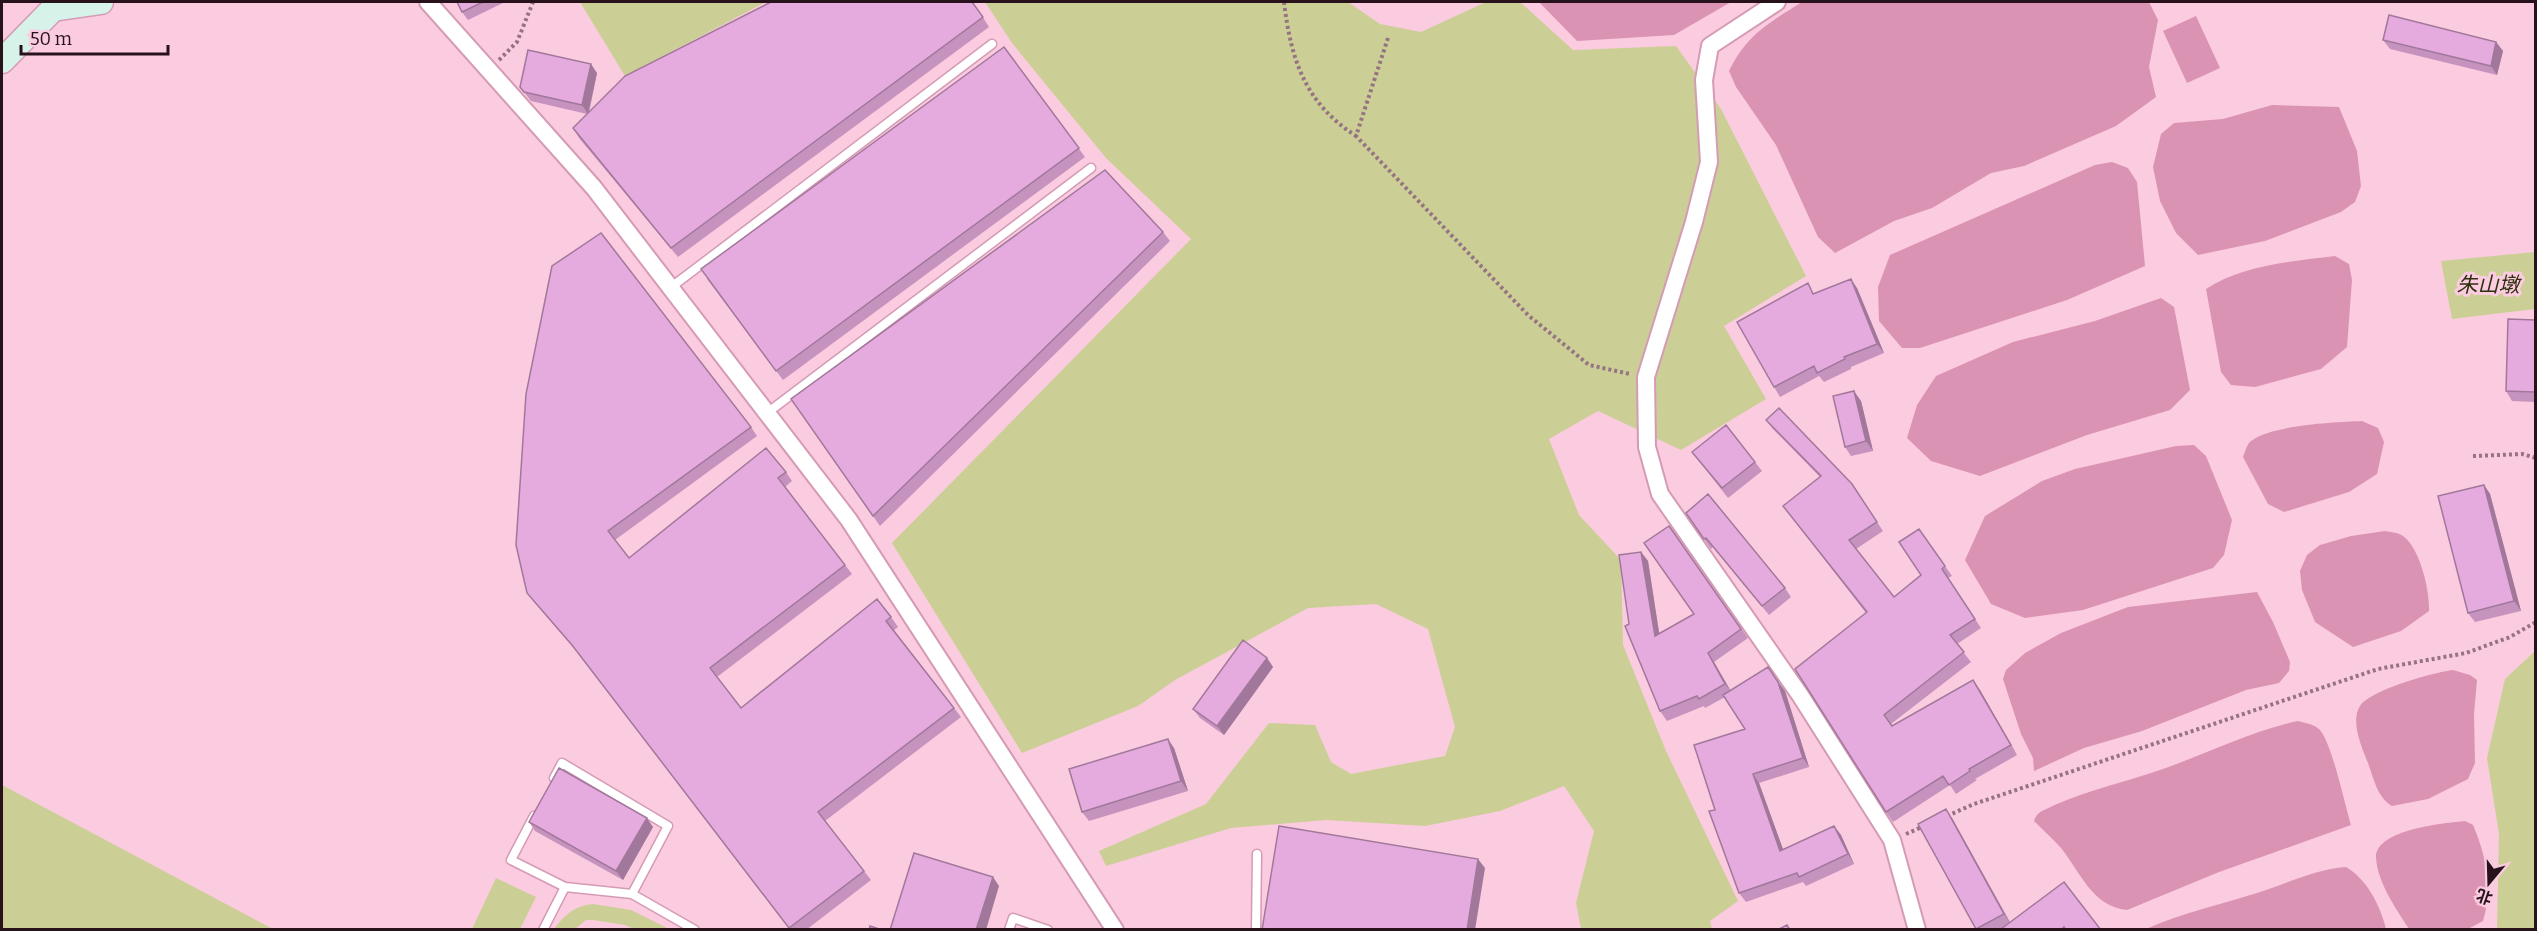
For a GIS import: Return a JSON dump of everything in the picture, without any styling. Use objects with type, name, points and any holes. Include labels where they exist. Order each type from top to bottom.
[{"type":"street","points":[[2,61],[52,5],[101,2]]},
{"type":"street","points":[[428,2],[594,188],[849,520],[1115,930]]},
{"type":"street","points":[[1777,2],[1710,46],[1704,80],[1710,162],[1646,377],[1647,447],[1660,494],[1800,695],[1892,840],[1917,930]]},
{"type":"lane","points":[[670,288],[992,44]]},
{"type":"lane","points":[[767,413],[1091,168]]},
{"type":"lane","points":[[552,783],[562,763],[668,826],[632,894]]},
{"type":"lane","points":[[536,812],[511,860],[565,887],[632,894],[695,930]]},
{"type":"lane","points":[[1256,930],[1257,854]]},
{"type":"lane","points":[[543,930],[565,887]]},
{"type":"lane","points":[[1009,930],[1013,918],[1048,930]]},
{"type":"path","points":[[489,70],[517,42],[532,2]]},
{"type":"path","points":[[1284,2],[1296,60],[1308,90],[1336,123],[1356,136],[1528,315],[1589,364],[1646,377]]},
{"type":"path","points":[[1356,136],[1388,38]]},
{"type":"path","points":[[2473,456],[2523,454],[2535,458]]},
{"type":"path","points":[[1943,817],[1974,804],[2378,669],[2466,653],[2510,637],[2535,622]]},
{"type":"path","points":[[1892,840],[1933,822]]},
{"type":"green space","points":[[580,2],[766,2],[625,76]]},
{"type":"green space","points":[[985,2],[1348,2],[1380,24],[1421,32],[1486,2],[1520,2],[1573,50],[1676,46],[1721,109],[1806,276],[1724,326],[1766,399],[1681,450],[1598,411],[1549,439],[1579,515],[1621,560],[1623,645],[1666,751],[1738,901],[1710,921],[1712,929],[1581,929],[1576,903],[1594,831],[1564,786],[1500,811],[1425,826],[1326,820],[1231,828],[1106,866],[1099,851],[1206,804],[1269,723],[1315,725],[1331,762],[1351,774],[1445,756],[1455,727],[1428,629],[1376,604],[1308,608],[1175,680],[1138,706],[1022,753],[892,543],[1191,239],[1106,158],[1012,43]]},
{"type":"green space","name":"朱山墩","points":[[2535,252],[2535,309],[2452,319],[2441,261]]},
{"type":"green space","points":[[2535,651],[2535,929],[2497,929],[2499,834],[2487,758],[2505,679]]},
{"type":"green space","points":[[2,785],[273,929],[2,929]]},
{"type":"green space","points":[[496,878],[536,897],[520,929],[472,929]]},
{"type":"green space","points":[[593,904],[631,910],[669,929],[634,929],[625,925],[586,920],[575,929],[554,929],[570,912]]},
{"type":"shaded area","points":[[1539,2],[1731,2],[1674,35],[1577,41]]},
{"type":"shaded area","points":[[1802,2],[2149,2],[2158,20],[2149,67],[2156,97],[2116,126],[2024,166],[1991,173],[1932,208],[1894,221],[1835,253],[1818,237],[1776,145],[1736,87],[1729,71],[1751,38],[1769,23]]},
{"type":"shaded area","points":[[2196,16],[2220,68],[2187,83],[2163,31]]},
{"type":"shaded area","points":[[2272,105],[2339,107],[2357,151],[2361,186],[2355,202],[2341,212],[2265,241],[2198,255],[2176,233],[2160,201],[2153,167],[2161,134],[2174,123],[2223,119]]},
{"type":"shaded area","points":[[2112,162],[2128,168],[2137,182],[2145,266],[2067,300],[1920,348],[1902,348],[1879,321],[1878,287],[1890,255],[2095,165]]},
{"type":"shaded area","points":[[2335,256],[2349,264],[2352,280],[2347,347],[2321,369],[2255,387],[2231,385],[2221,372],[2206,289],[2235,274],[2251,269]]},
{"type":"shaded area","points":[[2161,298],[2174,307],[2190,390],[2170,410],[2087,435],[1980,476],[1931,461],[1907,438],[1917,405],[1936,376],[2013,342],[2095,321]]},
{"type":"shaded area","points":[[2362,421],[2378,428],[2384,442],[2377,474],[2349,492],[2284,512],[2268,504],[2243,457],[2251,441],[2273,431],[2288,428]]},
{"type":"shaded area","points":[[2194,445],[2206,456],[2232,520],[2224,555],[2213,568],[2083,610],[2025,618],[1991,604],[1965,560],[1985,516],[2042,481],[2075,469],[2176,446]]},
{"type":"shaded area","points":[[2385,531],[2403,536],[2414,550],[2426,582],[2429,611],[2401,631],[2353,647],[2315,622],[2302,590],[2300,571],[2307,555],[2320,545],[2351,536]]},
{"type":"shaded area","points":[[2257,592],[2290,662],[2289,671],[2279,683],[2246,690],[2142,731],[2084,748],[2034,771],[2033,758],[2021,734],[2003,679],[2006,670],[2025,653],[2061,633],[2128,607]]},
{"type":"shaded area","points":[[2453,670],[2470,675],[2477,680],[2474,714],[2475,763],[2468,779],[2428,799],[2392,806],[2379,793],[2374,781],[2358,734],[2357,712],[2366,700],[2389,688],[2432,674]]},
{"type":"shaded area","points":[[2298,721],[2315,726],[2325,737],[2334,761],[2351,825],[2219,872],[2127,910],[2115,907],[2096,895],[2081,878],[2061,848],[2034,821],[2042,811],[2069,799],[2170,767],[2242,738]]},
{"type":"shaded area","points":[[2465,821],[2473,825],[2485,860],[2488,884],[2483,921],[2468,929],[2409,929],[2380,877],[2376,858],[2379,848],[2387,840],[2413,829]]},
{"type":"shaded area","points":[[2346,867],[2367,886],[2381,912],[2386,929],[2146,929],[2173,918],[2312,874]]},
{"type":"building","points":[[457,2],[483,2],[462,12]]},
{"type":"building","points":[[771,2],[972,2],[983,17],[671,248],[573,128],[625,76]]},
{"type":"building","points":[[2389,15],[2496,42],[2491,66],[2383,40]]},
{"type":"building","points":[[1004,47],[1079,148],[776,371],[701,269]]},
{"type":"building","points":[[528,50],[591,64],[582,105],[524,92],[520,87]]},
{"type":"building","points":[[1105,170],[1163,232],[873,516],[791,399]]},
{"type":"building","points":[[601,233],[751,427],[608,531],[629,558],[766,448],[786,472],[778,478],[845,565],[710,668],[741,708],[877,599],[891,617],[886,621],[954,708],[818,812],[864,871],[789,928],[572,645],[527,593],[516,545],[526,394],[552,266]]},
{"type":"building","points":[[1851,279],[1877,344],[1844,357],[1845,359],[1817,373],[1814,366],[1774,387],[1737,322],[1808,283],[1813,294]]},
{"type":"building","points":[[2508,319],[2535,320],[2535,392],[2506,391]]},
{"type":"building","points":[[1854,391],[1866,441],[1845,447],[1833,396]]},
{"type":"building","points":[[1779,408],[1852,484],[1877,522],[1849,540],[1894,597],[1921,575],[1899,542],[1919,529],[1945,566],[1942,569],[1975,619],[1950,635],[1964,652],[1884,715],[1892,726],[1973,680],[2011,745],[1969,769],[1970,771],[1949,785],[1943,776],[1886,812],[1795,669],[1867,612],[1783,506],[1821,476],[1766,420]]},
{"type":"building","points":[[1726,425],[1755,462],[1722,488],[1692,452]]},
{"type":"building","points":[[2484,485],[2514,601],[2468,613],[2438,496]]},
{"type":"building","points":[[1708,494],[1785,588],[1762,606],[1706,538],[1704,539],[1686,513]]},
{"type":"building","points":[[1669,526],[1741,629],[1708,653],[1725,684],[1699,699],[1697,696],[1660,711],[1625,626],[1629,624],[1619,555],[1641,552],[1655,636],[1694,614],[1644,543]]},
{"type":"building","points":[[1243,640],[1267,658],[1217,726],[1193,709]]},
{"type":"building","points":[[1768,667],[1778,682],[1803,758],[1753,774],[1780,851],[1834,826],[1848,854],[1799,877],[1797,873],[1739,893],[1709,811],[1715,810],[1694,745],[1745,729],[1723,695]]},
{"type":"building","points":[[1168,739],[1181,781],[1082,812],[1069,769]]},
{"type":"building","points":[[559,768],[647,818],[616,871],[529,822]]},
{"type":"building","points":[[1946,809],[2004,914],[1976,929],[1918,824]]},
{"type":"building","points":[[1279,826],[1478,859],[1467,930],[1262,930]]},
{"type":"building","points":[[914,853],[993,877],[976,930],[890,930]]},
{"type":"building","points":[[2064,882],[2101,930],[2066,930],[2064,927],[2061,930],[2001,929]]},
{"type":"building","points":[[1787,925],[1790,930],[1777,930]]},
{"type":"building","points":[[870,926],[882,930],[869,930]]}]
